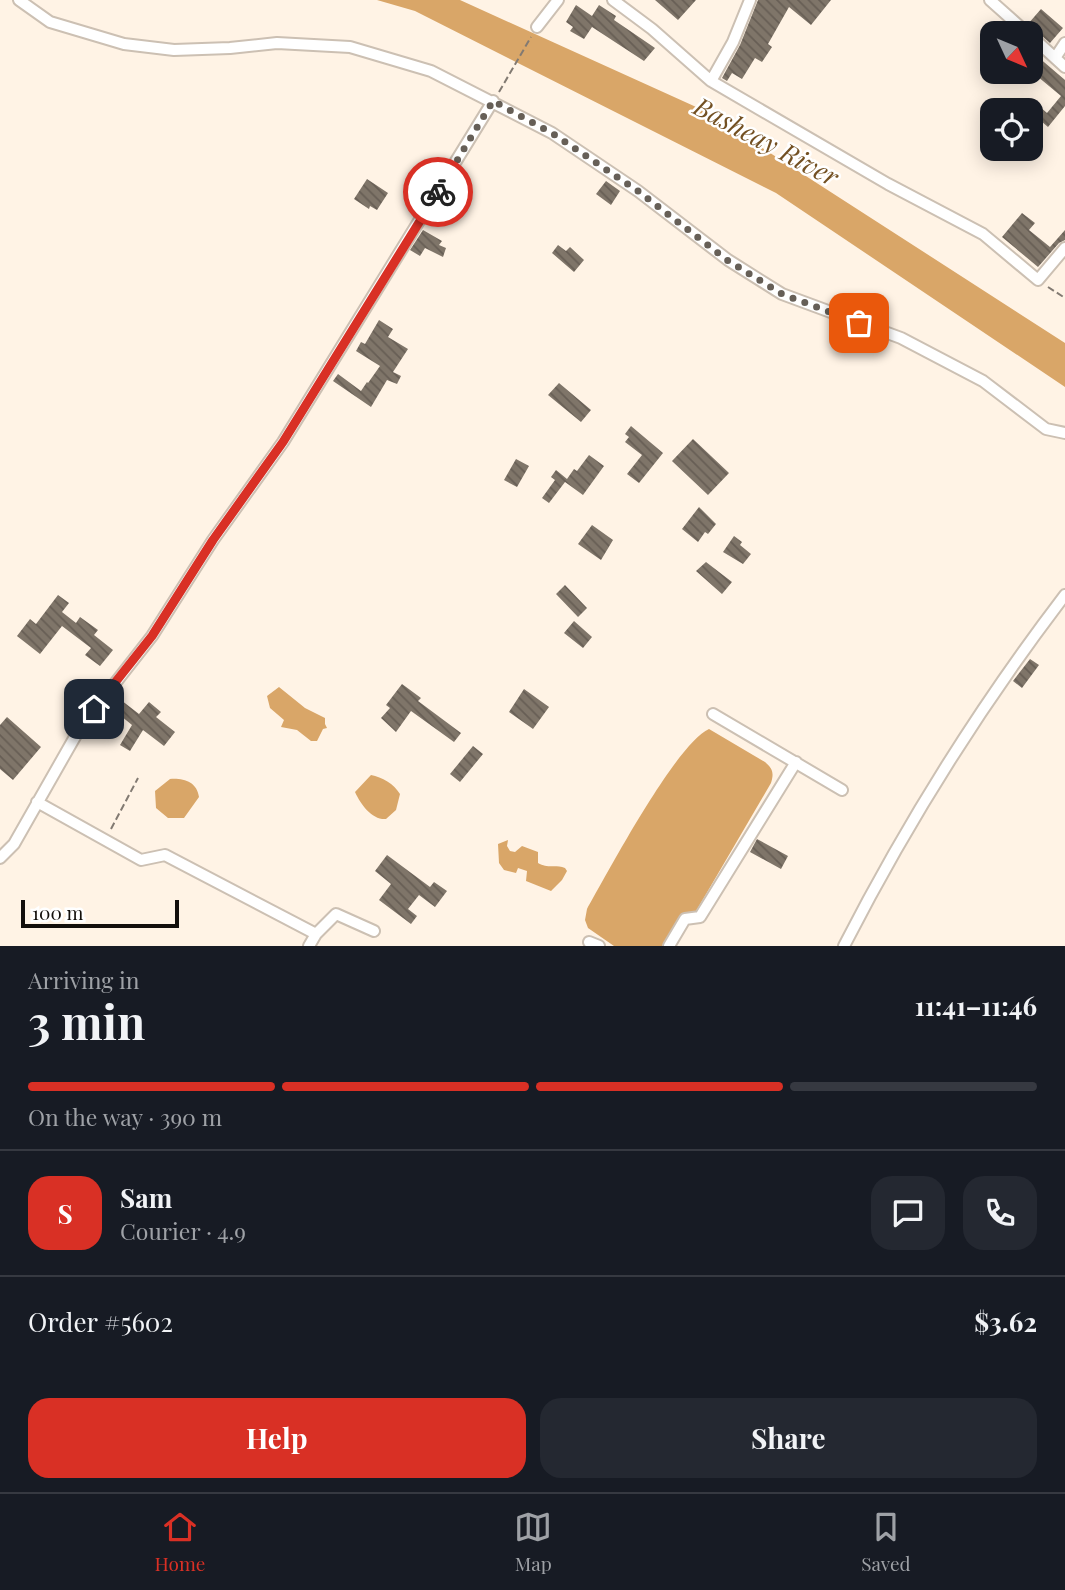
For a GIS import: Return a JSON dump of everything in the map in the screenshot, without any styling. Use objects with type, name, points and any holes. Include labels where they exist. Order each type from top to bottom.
[{"type":"street","points":[[19,0],[50,22],[124,44],[174,50],[277,43],[350,47],[431,71],[552,133],[638,191],[727,260],[782,294],[901,338],[983,381],[1046,429],[1065,433]]},
{"type":"street","points":[[537,27],[558,0]]},
{"type":"street","points":[[613,0],[652,29],[711,81],[888,184],[983,233],[1038,280],[1065,248]]},
{"type":"street","points":[[711,81],[733,42],[750,0]]},
{"type":"street","points":[[990,0],[1013,21]]},
{"type":"street","points":[[1055,58],[1065,43]]},
{"type":"street","points":[[1043,47],[1065,67]]},
{"type":"street","points":[[0,858],[14,844],[80,728],[152,636],[213,540],[283,442],[493,101]]},
{"type":"street","points":[[844,946],[933,785],[1065,595]]},
{"type":"street","points":[[713,714],[842,790]]},
{"type":"street","points":[[669,946],[685,919],[700,917],[796,762]]},
{"type":"street","points":[[37,802],[141,860],[165,855],[316,933]]},
{"type":"street","points":[[309,946],[316,933],[336,915],[374,931]]},
{"type":"path","points":[[493,101],[537,27]]},
{"type":"path","points":[[1038,280],[1065,298]]},
{"type":"path","points":[[104,841],[138,778]]},
{"type":"shaded area","points":[[377,0],[460,0],[705,111],[1065,343],[1065,387],[776,193],[415,11]]},
{"type":"shaded area","points":[[279,687],[305,708],[325,718],[327,728],[323,729],[317,741],[311,741],[297,730],[281,727],[284,720],[270,708],[267,696]]},
{"type":"shaded area","points":[[709,729],[765,762],[772,771],[771,783],[695,913],[667,946],[614,946],[588,928],[585,920],[587,909],[661,783],[695,740]]},
{"type":"shaded area","points":[[371,775],[387,782],[400,794],[396,810],[386,819],[376,817],[368,811],[355,792]]},
{"type":"shaded area","points":[[170,779],[189,782],[198,792],[199,797],[184,818],[168,818],[156,808],[155,791]]},
{"type":"shaded area","points":[[508,840],[510,851],[515,852],[522,846],[538,852],[538,863],[565,868],[567,871],[562,880],[551,891],[526,881],[527,871],[518,868],[516,873],[504,870],[499,863],[498,844]]},
{"type":"building","points":[[655,0],[696,0],[678,20]]},
{"type":"building","points":[[758,0],[831,0],[811,25],[789,7],[768,44],[772,47],[762,62],[755,58],[742,79],[732,73],[727,81],[722,78],[740,45]]},
{"type":"building","points":[[576,5],[592,16],[599,5],[616,16],[614,20],[655,48],[644,61],[592,27],[584,39],[570,31],[573,27],[566,22]]},
{"type":"building","points":[[1041,9],[1063,28],[1050,43],[1043,37],[1043,21],[1031,21]]},
{"type":"building","points":[[1043,61],[1065,80],[1065,106],[1048,127],[1043,123],[1043,110],[1047,113],[1061,96],[1043,81]]},
{"type":"building","points":[[367,179],[388,193],[377,210],[370,206],[369,209],[354,199]]},
{"type":"building","points":[[606,181],[620,191],[611,205],[596,194]]},
{"type":"building","points":[[1022,213],[1035,223],[1029,230],[1050,247],[1065,230],[1065,240],[1059,243],[1038,267],[1002,237]]},
{"type":"building","points":[[423,230],[442,241],[439,245],[446,248],[443,257],[425,248],[420,256],[410,250]]},
{"type":"building","points":[[558,245],[566,251],[570,247],[584,260],[574,272],[552,253]]},
{"type":"building","points":[[379,320],[393,329],[388,337],[408,349],[393,372],[401,376],[397,384],[387,380],[371,407],[333,381],[338,374],[361,391],[368,383],[380,366],[356,351],[361,342],[365,344]]},
{"type":"building","points":[[559,383],[591,410],[581,422],[548,395]]},
{"type":"building","points":[[631,426],[663,453],[639,483],[627,474],[642,455],[625,442],[629,437],[625,434]]},
{"type":"building","points":[[693,439],[729,473],[708,495],[672,461]]},
{"type":"building","points":[[589,455],[604,466],[583,495],[565,482],[549,503],[542,498],[555,480],[551,477],[556,470],[567,479]]},
{"type":"building","points":[[516,459],[529,466],[517,487],[504,480]]},
{"type":"building","points":[[699,507],[716,524],[708,534],[705,532],[698,542],[682,529]]},
{"type":"building","points":[[592,525],[613,540],[601,560],[578,544]]},
{"type":"building","points":[[734,536],[751,554],[743,564],[723,552]]},
{"type":"building","points":[[706,562],[732,582],[722,594],[696,571]]},
{"type":"building","points":[[565,585],[587,608],[578,617],[556,594]]},
{"type":"building","points":[[58,595],[69,603],[62,612],[76,623],[80,617],[98,630],[94,635],[113,650],[100,666],[85,655],[91,648],[62,626],[40,654],[17,636],[30,619],[36,624]]},
{"type":"building","points":[[574,621],[592,637],[583,648],[564,633]]},
{"type":"building","points":[[1030,659],[1039,665],[1022,688],[1013,681]]},
{"type":"building","points":[[402,684],[421,698],[418,701],[461,733],[454,742],[411,711],[396,732],[381,718],[390,708],[386,705]]},
{"type":"building","points":[[524,689],[549,707],[533,729],[509,712]]},
{"type":"building","points":[[117,697],[139,714],[149,702],[161,712],[156,717],[175,732],[164,746],[143,730],[130,751],[120,745],[132,725],[110,707]]},
{"type":"building","points":[[7,717],[41,747],[13,780],[0,769],[0,725]]},
{"type":"building","points":[[473,746],[483,754],[460,782],[450,774]]},
{"type":"building","points":[[757,839],[788,856],[781,869],[750,852]]},
{"type":"building","points":[[387,855],[430,887],[434,882],[447,891],[435,907],[419,895],[408,909],[417,916],[411,924],[379,900],[391,884],[375,871]]},
{"type":"way so far","points":[[438,192],[493,101],[552,133],[638,191],[727,260],[782,294],[859,323]]},
{"type":"route","points":[[94,709],[152,636],[213,540],[283,442],[438,192]]},
{"type":"water label","name":"Basheay River","points":[[766,142]]}]
